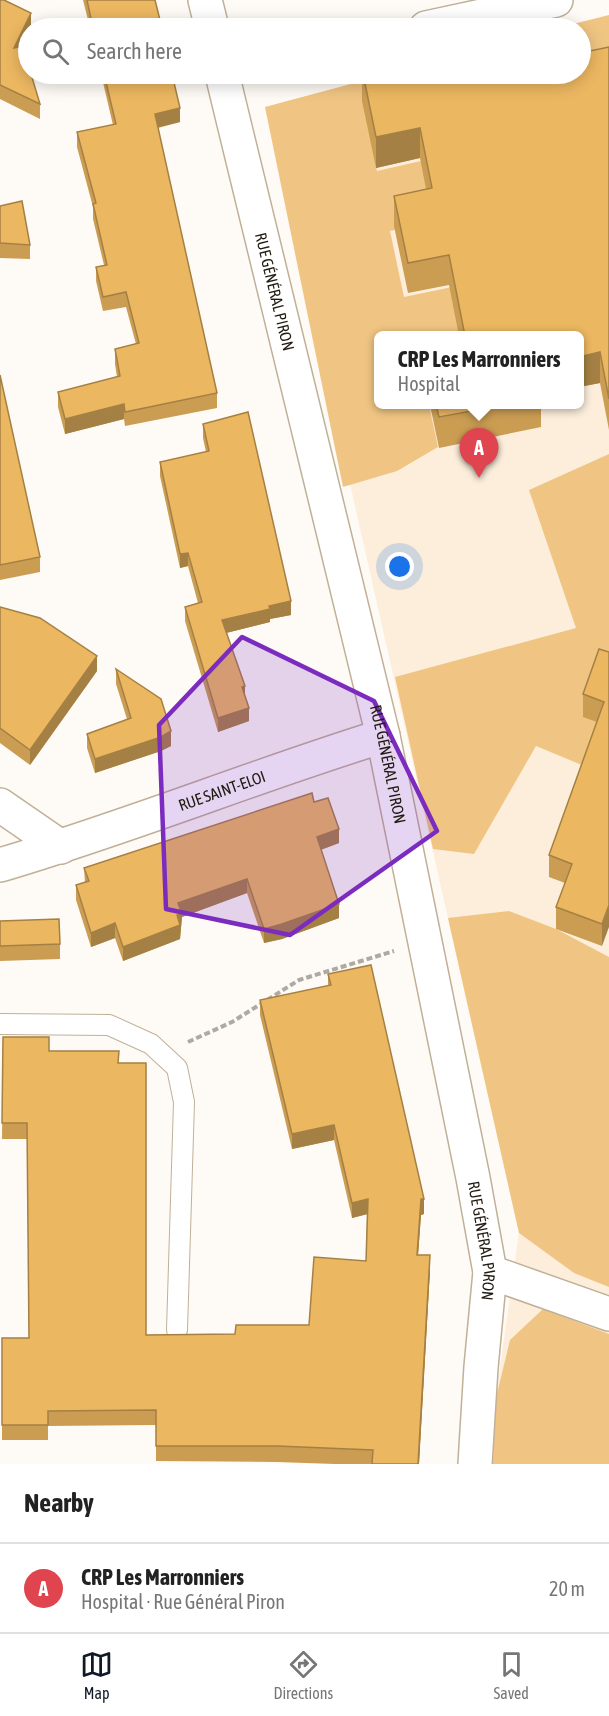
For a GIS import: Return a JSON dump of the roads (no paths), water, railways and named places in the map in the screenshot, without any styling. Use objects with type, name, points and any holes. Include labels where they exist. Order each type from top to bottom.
[{"type":"street","points":[[205,0],[210,18]]},
{"type":"street","points":[[472,18],[556,0]]},
{"type":"street","name":"RUE GÉNÉRAL PIRON","points":[[224,84],[383,736],[490,1272],[475,1464]]},
{"type":"street","name":"RUE SAINT-ELOI","points":[[0,864],[61,847],[305,760],[383,736]]},
{"type":"street","points":[[0,805],[61,847]]},
{"type":"street","points":[[490,1272],[609,1314]]},
{"type":"lane","points":[[0,1024],[109,1024],[151,1044],[177,1068],[184,1102],[177,1330]]},
{"type":"place","name":"CRP Les Marronniers","points":[[479,478]]}]
